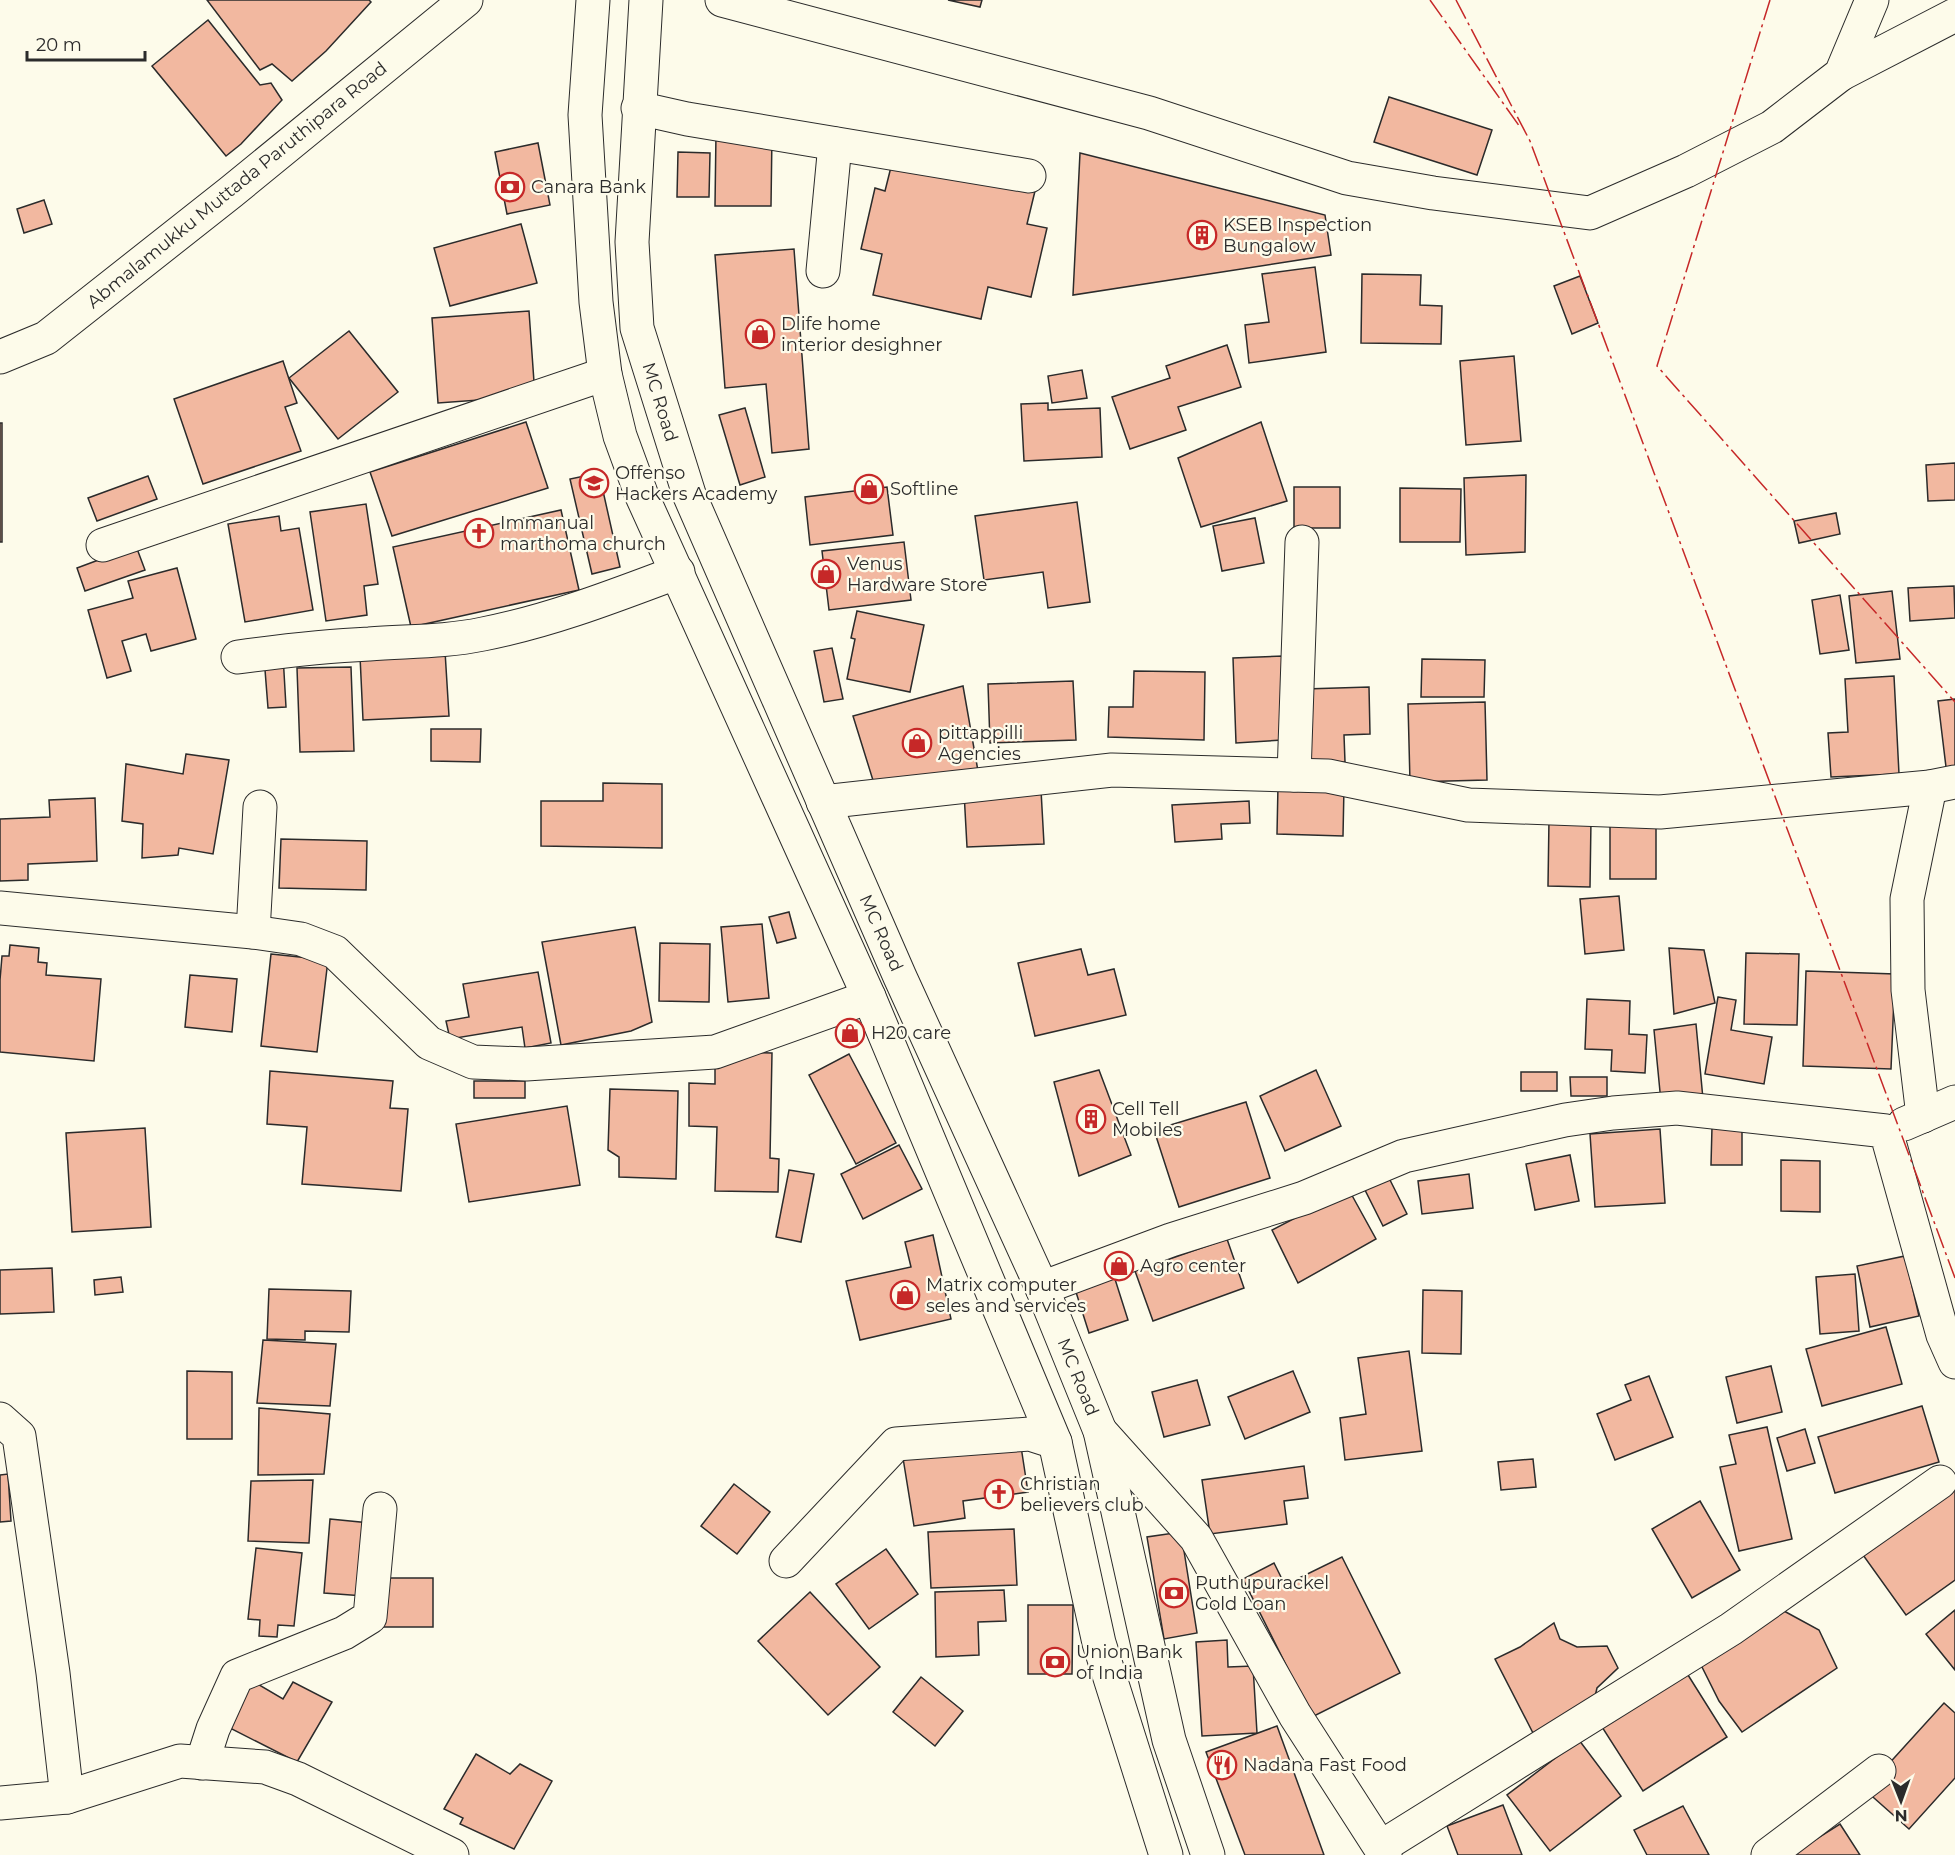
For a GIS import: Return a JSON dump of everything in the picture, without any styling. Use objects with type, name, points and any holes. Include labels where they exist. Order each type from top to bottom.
[{"type":"street","name":"Abmalamukku Muttada Paruthipara Road","points":[[0,357],[46,338],[259,170],[466,0]]},
{"type":"street","name":"MC Road","points":[[593,0],[585,115],[596,302],[605,374],[624,446],[642,496],[869,997],[1055,1443],[1099,1643],[1166,1855]]},
{"type":"street","name":"MC Road","points":[[646,0],[632,242],[638,328],[689,494],[823,802],[1042,1288],[1100,1431],[1169,1740],[1208,1855]]},
{"type":"street","points":[[722,0],[1149,113],[1347,178],[1433,193],[1590,213],[1686,171],[1773,127],[1841,74],[1955,15]]},
{"type":"street","points":[[1841,74],[1872,0]]},
{"type":"street","points":[[638,108],[687,119],[1029,177]]},
{"type":"street","points":[[823,271],[835,144]]},
{"type":"street","points":[[103,545],[605,374]]},
{"type":"street","points":[[1294,775],[1302,543]]},
{"type":"street","points":[[238,657],[303,648],[420,643],[483,634],[576,610],[678,572]]},
{"type":"street","points":[[823,802],[1112,770],[1328,776],[1468,805],[1660,812],[1943,785],[1907,899],[1908,990],[1923,1116]]},
{"type":"street","points":[[254,932],[260,807]]},
{"type":"street","points":[[0,908],[254,932],[301,939],[335,952],[429,1043],[473,1062],[526,1064],[715,1052],[869,997]]},
{"type":"street","points":[[1042,1288],[1171,1240],[1304,1198],[1404,1156],[1565,1120],[1613,1113],[1677,1108],[1886,1131],[1955,1102]]},
{"type":"street","points":[[1886,1131],[1943,1335],[1955,1362]]},
{"type":"street","points":[[0,1419],[19,1436],[53,1673],[67,1797]]},
{"type":"street","points":[[786,1561],[896,1444],[1030,1434],[1055,1443],[1100,1431],[1196,1538],[1295,1714],[1383,1851],[1731,1629],[1940,1482]]},
{"type":"street","points":[[202,1762],[213,1729],[237,1676],[344,1633],[370,1617],[380,1509]]},
{"type":"street","points":[[0,1803],[67,1797],[180,1761],[265,1767],[298,1779],[452,1855]]},
{"type":"street","points":[[1768,1855],[1879,1771]]},
{"type":"building","points":[[207,0],[369,0],[371,2],[326,51],[292,81],[272,64],[260,70]]},
{"type":"building","points":[[948,0],[982,0],[980,7]]},
{"type":"building","points":[[208,20],[260,85],[271,83],[282,100],[241,144],[226,156],[152,66]]},
{"type":"building","points":[[1389,97],[1492,130],[1477,175],[1374,142]]},
{"type":"building","points":[[716,133],[772,134],[771,206],[715,206]]},
{"type":"building","points":[[538,143],[550,205],[507,214],[495,152]]},
{"type":"building","points":[[678,152],[710,153],[709,197],[677,197]]},
{"type":"building","name":"KSEB Inspection Bungalow","points":[[1080,153],[1325,215],[1331,255],[1073,295]]},
{"type":"building","points":[[893,159],[1035,191],[1027,224],[1047,228],[1031,297],[988,287],[981,319],[873,295],[882,254],[861,249],[875,188],[885,191]]},
{"type":"building","points":[[44,200],[52,224],[24,233],[17,209]]},
{"type":"building","points":[[521,224],[537,283],[450,306],[434,248]]},
{"type":"building","points":[[794,249],[809,449],[772,453],[766,384],[725,388],[715,255]]},
{"type":"building","points":[[1315,267],[1326,352],[1249,363],[1245,325],[1269,322],[1262,274]]},
{"type":"building","points":[[1362,274],[1421,275],[1420,305],[1442,306],[1441,344],[1361,343]]},
{"type":"building","points":[[1580,276],[1598,323],[1572,334],[1554,286]]},
{"type":"building","points":[[529,311],[535,396],[438,403],[432,318]]},
{"type":"building","points":[[349,331],[398,392],[338,439],[289,378]]},
{"type":"building","points":[[1227,345],[1241,387],[1178,407],[1186,430],[1130,449],[1112,397],[1170,378],[1166,366]]},
{"type":"building","points":[[1514,356],[1521,441],[1466,445],[1460,361]]},
{"type":"building","points":[[283,361],[297,403],[285,407],[301,451],[203,484],[174,399]]},
{"type":"building","points":[[1082,370],[1087,398],[1052,403],[1048,376]]},
{"type":"building","points":[[1048,403],[1048,410],[1100,408],[1102,457],[1024,461],[1021,404]]},
{"type":"building","points":[[745,408],[765,477],[740,485],[719,415]]},
{"type":"building","points":[[526,422],[548,488],[392,536],[370,472]]},
{"type":"building","points":[[1261,422],[1287,501],[1201,527],[1178,458]]},
{"type":"building","points":[[0,423],[2,423],[2,542],[0,542]]},
{"type":"building","points":[[1955,463],[1955,500],[1928,501],[1926,465]]},
{"type":"building","points":[[599,473],[620,567],[592,574],[570,479]]},
{"type":"building","points":[[1526,475],[1525,552],[1466,555],[1464,478]]},
{"type":"building","points":[[148,476],[157,499],[97,521],[88,498]]},
{"type":"building","points":[[887,487],[893,535],[810,545],[805,497]]},
{"type":"building","points":[[1294,487],[1340,487],[1340,528],[1294,528]]},
{"type":"building","points":[[1400,488],[1461,489],[1460,542],[1400,542]]},
{"type":"building","points":[[1077,502],[1090,602],[1048,608],[1043,572],[984,580],[975,516]]},
{"type":"building","points":[[366,504],[378,584],[364,586],[367,615],[326,621],[310,512]]},
{"type":"building","points":[[561,510],[579,590],[411,627],[393,547]]},
{"type":"building","points":[[1836,513],[1840,534],[1799,543],[1794,521]]},
{"type":"building","points":[[279,516],[281,531],[299,528],[313,610],[245,622],[228,524]]},
{"type":"building","points":[[1255,518],[1264,563],[1222,571],[1213,526]]},
{"type":"building","points":[[904,542],[911,600],[829,610],[822,551]]},
{"type":"building","points":[[136,546],[145,570],[85,591],[77,568]]},
{"type":"building","points":[[177,568],[196,639],[151,651],[146,634],[122,641],[131,671],[107,678],[88,610],[133,598],[128,581]]},
{"type":"building","points":[[1954,586],[1955,618],[1910,621],[1908,588]]},
{"type":"building","points":[[1892,591],[1900,659],[1856,663],[1849,596]]},
{"type":"building","points":[[1840,595],[1849,650],[1820,654],[1812,600]]},
{"type":"building","points":[[857,611],[924,625],[910,692],[847,679],[855,639],[851,638]]},
{"type":"building","points":[[832,648],[843,699],[824,702],[814,651]]},
{"type":"building","points":[[445,651],[449,716],[363,720],[360,656]]},
{"type":"building","points":[[283,655],[286,707],[268,708],[264,657]]},
{"type":"building","points":[[1283,656],[1282,740],[1236,743],[1233,658]]},
{"type":"building","points":[[1422,659],[1485,660],[1484,697],[1421,697]]},
{"type":"building","points":[[351,667],[354,751],[300,752],[297,668]]},
{"type":"building","points":[[1134,671],[1205,672],[1204,740],[1108,737],[1109,707],[1133,707]]},
{"type":"building","points":[[1894,676],[1899,774],[1831,777],[1828,733],[1848,732],[1845,679]]},
{"type":"building","points":[[1073,681],[1076,740],[990,743],[988,684]]},
{"type":"building","name":"pittappilli Agencies","points":[[963,686],[978,771],[876,790],[853,716]]},
{"type":"building","points":[[1369,687],[1370,734],[1344,735],[1345,762],[1309,763],[1305,689]]},
{"type":"building","points":[[1955,699],[1955,766],[1946,767],[1938,701]]},
{"type":"building","points":[[1485,702],[1487,780],[1410,782],[1408,704]]},
{"type":"building","points":[[431,729],[481,729],[480,762],[431,761]]},
{"type":"building","points":[[186,754],[229,760],[213,854],[179,848],[178,855],[142,858],[143,824],[122,821],[126,764],[183,774]]},
{"type":"building","points":[[603,783],[662,784],[662,848],[541,846],[541,801],[603,801]]},
{"type":"building","points":[[1278,785],[1344,787],[1343,836],[1277,834]]},
{"type":"building","points":[[1041,790],[1044,844],[967,847],[964,792]]},
{"type":"building","points":[[95,798],[97,861],[28,864],[28,880],[0,881],[0,819],[50,817],[49,800]]},
{"type":"building","points":[[1249,801],[1250,823],[1221,824],[1222,839],[1175,842],[1172,805]]},
{"type":"building","points":[[1549,819],[1591,820],[1590,887],[1548,886]]},
{"type":"building","points":[[1610,824],[1656,824],[1656,879],[1610,879]]},
{"type":"building","points":[[281,839],[367,841],[366,890],[279,888]]},
{"type":"building","points":[[1619,896],[1624,950],[1585,954],[1580,899]]},
{"type":"building","points":[[789,912],[796,938],[777,943],[769,917]]},
{"type":"building","points":[[762,924],[769,998],[728,1002],[721,927]]},
{"type":"building","points":[[635,927],[652,1022],[631,1031],[561,1045],[542,942]]},
{"type":"building","points":[[660,943],[710,944],[709,1002],[659,1001]]},
{"type":"building","points":[[10,945],[39,948],[38,962],[47,963],[46,975],[101,979],[94,1061],[0,1052],[2,956],[9,956]]},
{"type":"building","points":[[1669,948],[1704,950],[1715,1003],[1674,1014]]},
{"type":"building","points":[[1081,949],[1088,975],[1114,969],[1126,1015],[1035,1036],[1018,963]]},
{"type":"building","points":[[1746,953],[1799,954],[1797,1025],[1744,1024]]},
{"type":"building","points":[[271,954],[328,960],[317,1052],[261,1046]]},
{"type":"building","points":[[1806,971],[1895,974],[1891,1069],[1803,1066]]},
{"type":"building","points":[[538,972],[551,1043],[525,1048],[522,1027],[450,1039],[446,1021],[469,1017],[463,984]]},
{"type":"building","points":[[190,975],[237,979],[232,1032],[185,1027]]},
{"type":"building","points":[[1718,997],[1736,1000],[1731,1030],[1772,1037],[1764,1084],[1705,1074]]},
{"type":"building","points":[[1587,999],[1630,1001],[1629,1034],[1647,1035],[1645,1073],[1611,1071],[1612,1050],[1585,1049]]},
{"type":"building","points":[[1696,1024],[1703,1099],[1661,1102],[1654,1030]]},
{"type":"building","points":[[715,1052],[772,1053],[770,1158],[779,1159],[778,1192],[715,1191],[717,1127],[689,1126],[689,1083],[715,1084]]},
{"type":"building","points":[[849,1054],[896,1143],[856,1164],[809,1075]]},
{"type":"building","name":"Cell Tell Mobiles","points":[[1099,1070],[1131,1155],[1079,1176],[1054,1082]]},
{"type":"building","points":[[1316,1070],[1341,1126],[1285,1151],[1260,1096]]},
{"type":"building","points":[[270,1071],[393,1081],[390,1108],[408,1109],[401,1191],[302,1184],[307,1127],[267,1124]]},
{"type":"building","points":[[1521,1072],[1557,1072],[1557,1091],[1521,1091]]},
{"type":"building","points":[[1570,1077],[1607,1077],[1607,1096],[1571,1096]]},
{"type":"building","points":[[474,1081],[525,1081],[525,1098],[474,1098]]},
{"type":"building","points":[[610,1089],[678,1091],[676,1179],[619,1177],[619,1157],[608,1150]]},
{"type":"building","points":[[1246,1102],[1270,1178],[1179,1207],[1154,1130]]},
{"type":"building","points":[[567,1106],[580,1185],[469,1202],[456,1124]]},
{"type":"building","points":[[1712,1127],[1742,1128],[1742,1165],[1711,1165]]},
{"type":"building","points":[[145,1128],[151,1227],[72,1232],[66,1133]]},
{"type":"building","points":[[1660,1129],[1665,1203],[1595,1207],[1590,1134]]},
{"type":"building","points":[[899,1145],[922,1189],[863,1219],[841,1174]]},
{"type":"building","points":[[1570,1155],[1579,1201],[1535,1210],[1526,1164]]},
{"type":"building","points":[[1781,1160],[1820,1161],[1820,1212],[1781,1211]]},
{"type":"building","points":[[789,1170],[814,1174],[801,1242],[776,1237]]},
{"type":"building","points":[[1469,1174],[1473,1208],[1422,1214],[1418,1181]]},
{"type":"building","points":[[1388,1176],[1407,1214],[1383,1226],[1364,1188]]},
{"type":"building","points":[[1349,1190],[1376,1239],[1298,1283],[1272,1230]]},
{"type":"building","points":[[933,1235],[951,1319],[860,1340],[846,1281],[911,1267],[905,1242]]},
{"type":"building","points":[[1227,1239],[1244,1288],[1153,1321],[1135,1271]]},
{"type":"building","points":[[1905,1256],[1919,1316],[1870,1327],[1857,1266]]},
{"type":"building","points":[[52,1268],[54,1312],[0,1314],[0,1270]]},
{"type":"building","points":[[1855,1274],[1859,1331],[1820,1334],[1816,1277]]},
{"type":"building","points":[[1114,1276],[1128,1320],[1089,1333],[1075,1289]]},
{"type":"building","points":[[121,1277],[123,1292],[95,1295],[94,1280]]},
{"type":"building","points":[[269,1289],[351,1291],[349,1332],[305,1331],[305,1340],[267,1339]]},
{"type":"building","points":[[1423,1290],[1462,1291],[1461,1354],[1422,1353]]},
{"type":"building","points":[[1886,1327],[1902,1384],[1822,1406],[1806,1349]]},
{"type":"building","points":[[263,1340],[336,1344],[330,1406],[257,1403]]},
{"type":"building","points":[[1409,1351],[1422,1451],[1345,1460],[1340,1418],[1366,1414],[1358,1358]]},
{"type":"building","points":[[1771,1366],[1782,1412],[1737,1423],[1726,1377]]},
{"type":"building","points":[[187,1371],[232,1372],[232,1439],[187,1439]]},
{"type":"building","points":[[1293,1371],[1310,1412],[1245,1439],[1228,1397]]},
{"type":"building","points":[[1649,1376],[1673,1437],[1615,1460],[1597,1414],[1631,1400],[1625,1385]]},
{"type":"building","points":[[1197,1380],[1210,1425],[1164,1437],[1152,1392]]},
{"type":"building","points":[[1922,1406],[1939,1462],[1835,1493],[1818,1437]]},
{"type":"building","points":[[259,1408],[330,1414],[324,1474],[258,1475]]},
{"type":"building","points":[[1767,1427],[1792,1539],[1739,1551],[1720,1467],[1736,1464],[1729,1435]]},
{"type":"building","points":[[1805,1429],[1815,1463],[1787,1471],[1777,1438]]},
{"type":"building","points":[[1020,1440],[1028,1492],[963,1501],[965,1518],[914,1526],[903,1458]]},
{"type":"building","points":[[1533,1459],[1536,1487],[1501,1490],[1498,1462]]},
{"type":"building","points":[[1304,1466],[1308,1498],[1284,1501],[1287,1524],[1210,1534],[1202,1480]]},
{"type":"building","points":[[8,1474],[11,1521],[0,1522],[0,1475]]},
{"type":"building","points":[[313,1480],[309,1543],[248,1541],[251,1481]]},
{"type":"building","points":[[734,1484],[770,1512],[737,1554],[701,1526]]},
{"type":"building","points":[[1955,1484],[1955,1580],[1906,1615],[1858,1548]]},
{"type":"building","points":[[1700,1501],[1740,1570],[1692,1598],[1652,1529]]},
{"type":"building","points":[[330,1519],[370,1523],[364,1596],[324,1593]]},
{"type":"building","points":[[1014,1529],[1017,1585],[931,1588],[928,1532]]},
{"type":"building","points":[[1181,1532],[1197,1633],[1164,1639],[1147,1537]]},
{"type":"building","points":[[256,1548],[302,1553],[294,1626],[278,1625],[277,1637],[259,1636],[260,1620],[248,1619]]},
{"type":"building","points":[[886,1549],[918,1594],[869,1629],[836,1584]]},
{"type":"building","points":[[1342,1557],[1400,1673],[1312,1717],[1243,1579],[1274,1563],[1285,1585]]},
{"type":"building","points":[[382,1578],[433,1578],[433,1627],[382,1627]]},
{"type":"building","points":[[1004,1590],[1006,1621],[978,1622],[979,1655],[936,1657],[935,1592]]},
{"type":"building","points":[[810,1592],[880,1667],[828,1715],[758,1641]]},
{"type":"building","points":[[1028,1605],[1073,1605],[1072,1674],[1028,1674]]},
{"type":"building","points":[[1955,1610],[1955,1670],[1926,1634]]},
{"type":"building","points":[[1784,1611],[1819,1630],[1837,1668],[1742,1732],[1719,1701],[1701,1665]]},
{"type":"building","points":[[1554,1623],[1560,1639],[1577,1647],[1607,1646],[1618,1668],[1597,1688],[1593,1705],[1533,1733],[1495,1659],[1520,1647]]},
{"type":"building","points":[[1227,1640],[1228,1667],[1253,1666],[1257,1733],[1202,1736],[1196,1642]]},
{"type":"building","points":[[1683,1667],[1727,1737],[1643,1791],[1602,1727]]},
{"type":"building","points":[[921,1677],[963,1711],[935,1746],[893,1712]]},
{"type":"building","points":[[251,1680],[283,1699],[293,1682],[332,1702],[297,1762],[224,1725]]},
{"type":"building","points":[[1944,1703],[1955,1713],[1955,1778],[1909,1829],[1865,1790]]},
{"type":"building","points":[[1277,1726],[1324,1855],[1245,1855],[1206,1752]]},
{"type":"building","points":[[1579,1740],[1621,1796],[1550,1851],[1507,1795]]},
{"type":"building","points":[[476,1754],[510,1774],[520,1764],[552,1781],[514,1849],[460,1824],[463,1818],[444,1809]]},
{"type":"building","points":[[1503,1805],[1522,1855],[1458,1855],[1447,1826]]},
{"type":"building","points":[[1683,1806],[1709,1855],[1647,1855],[1634,1830]]},
{"type":"building","points":[[1840,1824],[1860,1855],[1791,1855]]},
{"type":"power","points":[[1430,0],[1520,127]]},
{"type":"power","points":[[1456,0],[1530,141],[1955,1278]]},
{"type":"power","points":[[1770,0],[1657,366],[1955,702]]},
{"type":"place","name":"Canara Bank","points":[[510,187]]},
{"type":"place","name":"KSEB Inspection Bungalow","points":[[1202,235]]},
{"type":"place","name":"Dlife home interior desighner","points":[[760,334]]},
{"type":"place","name":"Offenso Hackers Academy","points":[[594,483]]},
{"type":"place","name":"Softline","points":[[869,489]]},
{"type":"place","name":"Immanual marthoma church","points":[[479,533]]},
{"type":"place","name":"Venus Hardware Store","points":[[826,574]]},
{"type":"place","name":"pittappilli Agencies","points":[[917,743]]},
{"type":"place","name":"H20 care","points":[[850,1033]]},
{"type":"place","name":"Cell Tell Mobiles","points":[[1091,1119]]},
{"type":"place","name":"Agro center","points":[[1119,1266]]},
{"type":"place","name":"Matrix computer seles and services","points":[[905,1295]]},
{"type":"place","name":"Christian believers club","points":[[999,1494]]},
{"type":"place","name":"Puthupurackel Gold Loan","points":[[1174,1593]]},
{"type":"place","name":"Union Bank of India","points":[[1055,1662]]},
{"type":"place","name":"Nadana Fast Food","points":[[1222,1765]]}]
